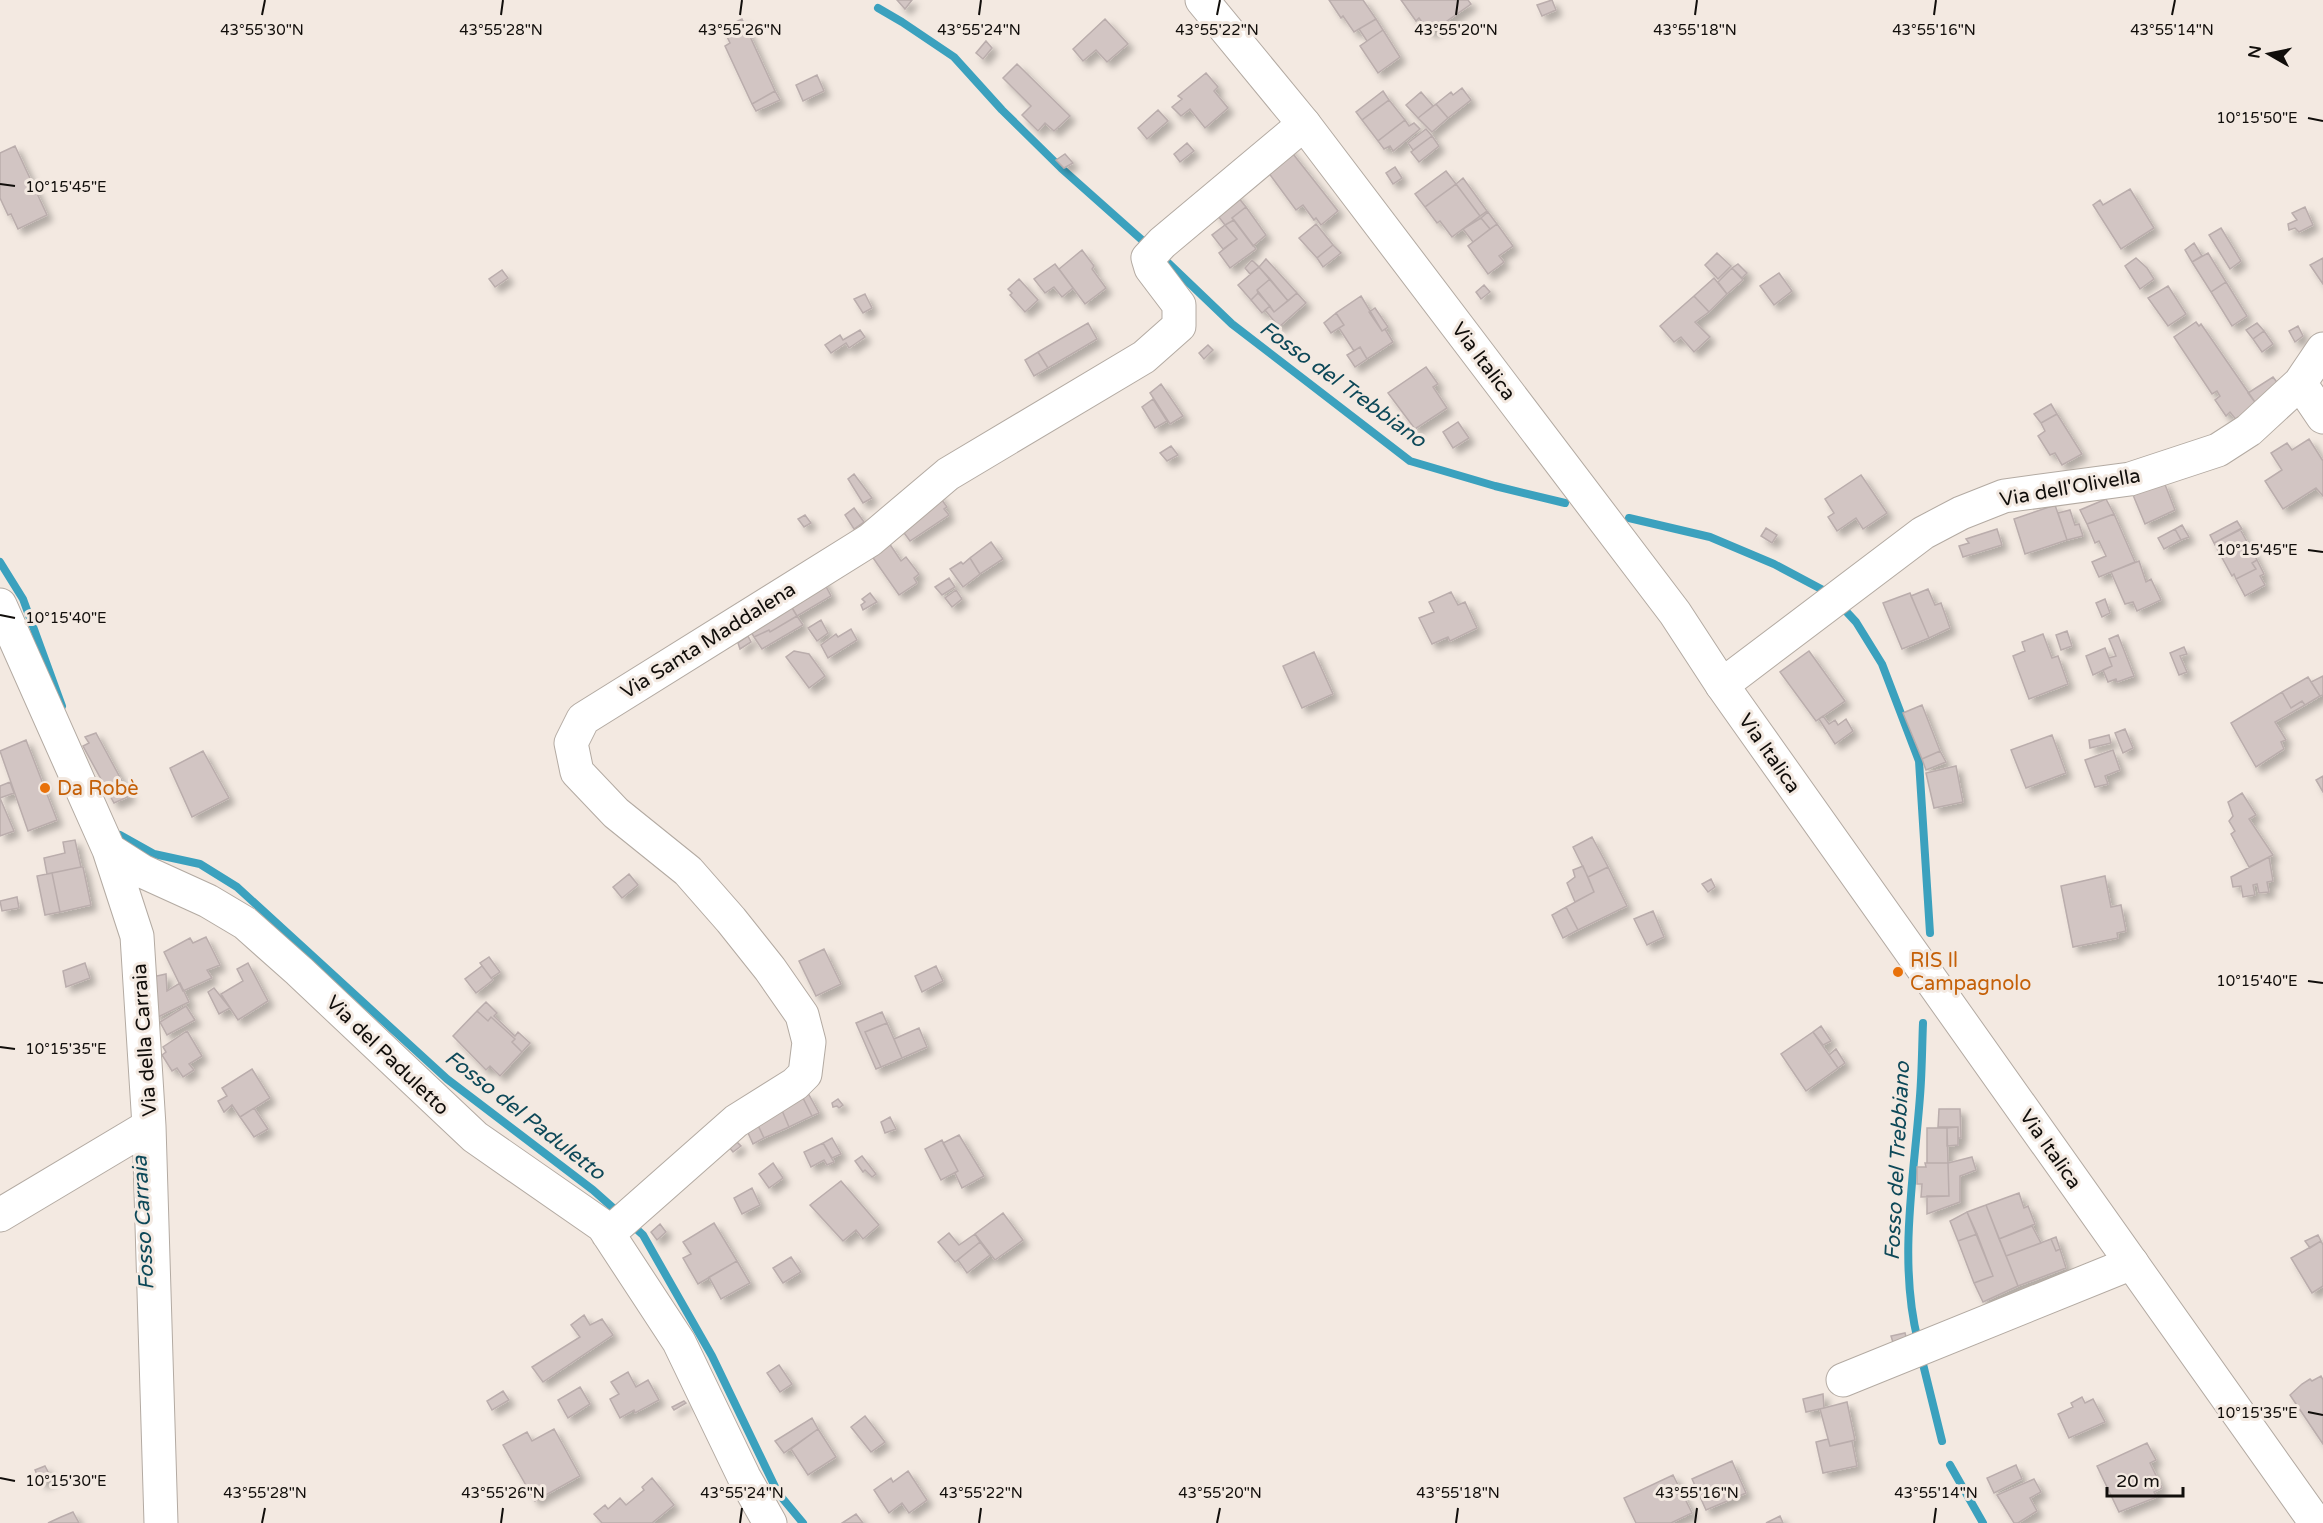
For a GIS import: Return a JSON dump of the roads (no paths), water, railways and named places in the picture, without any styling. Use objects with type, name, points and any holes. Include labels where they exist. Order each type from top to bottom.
[{"type":"street","name":"Via Italica","points":[[1202,0],[1304,124],[1675,613],[1722,685],[2316,1523]]},
{"type":"street","name":"Via Santa Maddalena","points":[[620,1224],[736,1121],[795,1084],[805,1074],[809,1042],[802,1015],[770,969],[731,920],[688,871],[616,813],[577,772],[571,743],[583,719],[870,540],[948,474],[1144,357],[1179,326],[1179,305],[1151,268],[1155,250],[1304,124]]},
{"type":"street","name":"Via dell'Olivella","points":[[1722,685],[1923,533],[1961,513],[2004,496],[2130,479],[2218,450],[2249,430],[2300,383],[2323,349]]},
{"type":"street","points":[[2300,383],[2323,417]]},
{"type":"street","points":[[0,605],[110,850]]},
{"type":"street","name":"Via del Paduletto","points":[[110,850],[142,871],[208,901],[245,923],[475,1137],[603,1226],[620,1224],[744,1477],[770,1523]]},
{"type":"street","name":"Via della Carraia","points":[[110,850],[137,936],[149,1126],[161,1523]]},
{"type":"street","points":[[0,1215],[149,1126]]},
{"type":"street","points":[[1843,1380],[2132,1263]]},
{"type":"waterway","name":"Fosso del Trebbiano","points":[[878,8],[954,57],[1002,110],[1061,168],[1142,240]]},
{"type":"waterway","name":"Fosso del Trebbiano","points":[[1161,256],[1232,324],[1410,461],[1495,486],[1565,503]]},
{"type":"waterway","name":"Fosso del Trebbiano","points":[[1629,518],[1710,537],[1774,564],[1823,590]]},
{"type":"waterway","name":"Fosso del Paduletto","points":[[0,562],[23,599],[62,706]]},
{"type":"waterway","name":"Fosso del Trebbiano","points":[[1843,608],[1856,622],[1882,664],[1919,761],[1930,933]]},
{"type":"waterway","name":"Fosso del Paduletto","points":[[120,835],[154,854],[200,864],[237,887],[447,1079],[593,1190],[620,1214]]},
{"type":"waterway","name":"Fosso del Trebbiano","points":[[1918,1341],[1912,1311],[1908,1250],[1911,1188],[1921,1087],[1923,1023]]},
{"type":"waterway","name":"Fosso del Paduletto","points":[[632,1225],[643,1235],[712,1356],[778,1493],[803,1523]]},
{"type":"waterway","name":"Fosso del Trebbiano","points":[[1921,1356],[1942,1441]]},
{"type":"waterway","name":"Fosso del Trebbiano","points":[[1950,1465],[1983,1523]]},
{"type":"place","name":"Da Robè","points":[[45,788]]},
{"type":"place","name":"RIS Il Campagnolo","points":[[1898,972]]},
{"type":"water label","name":"Fosso Carraia","points":[[143,1223]]}]
